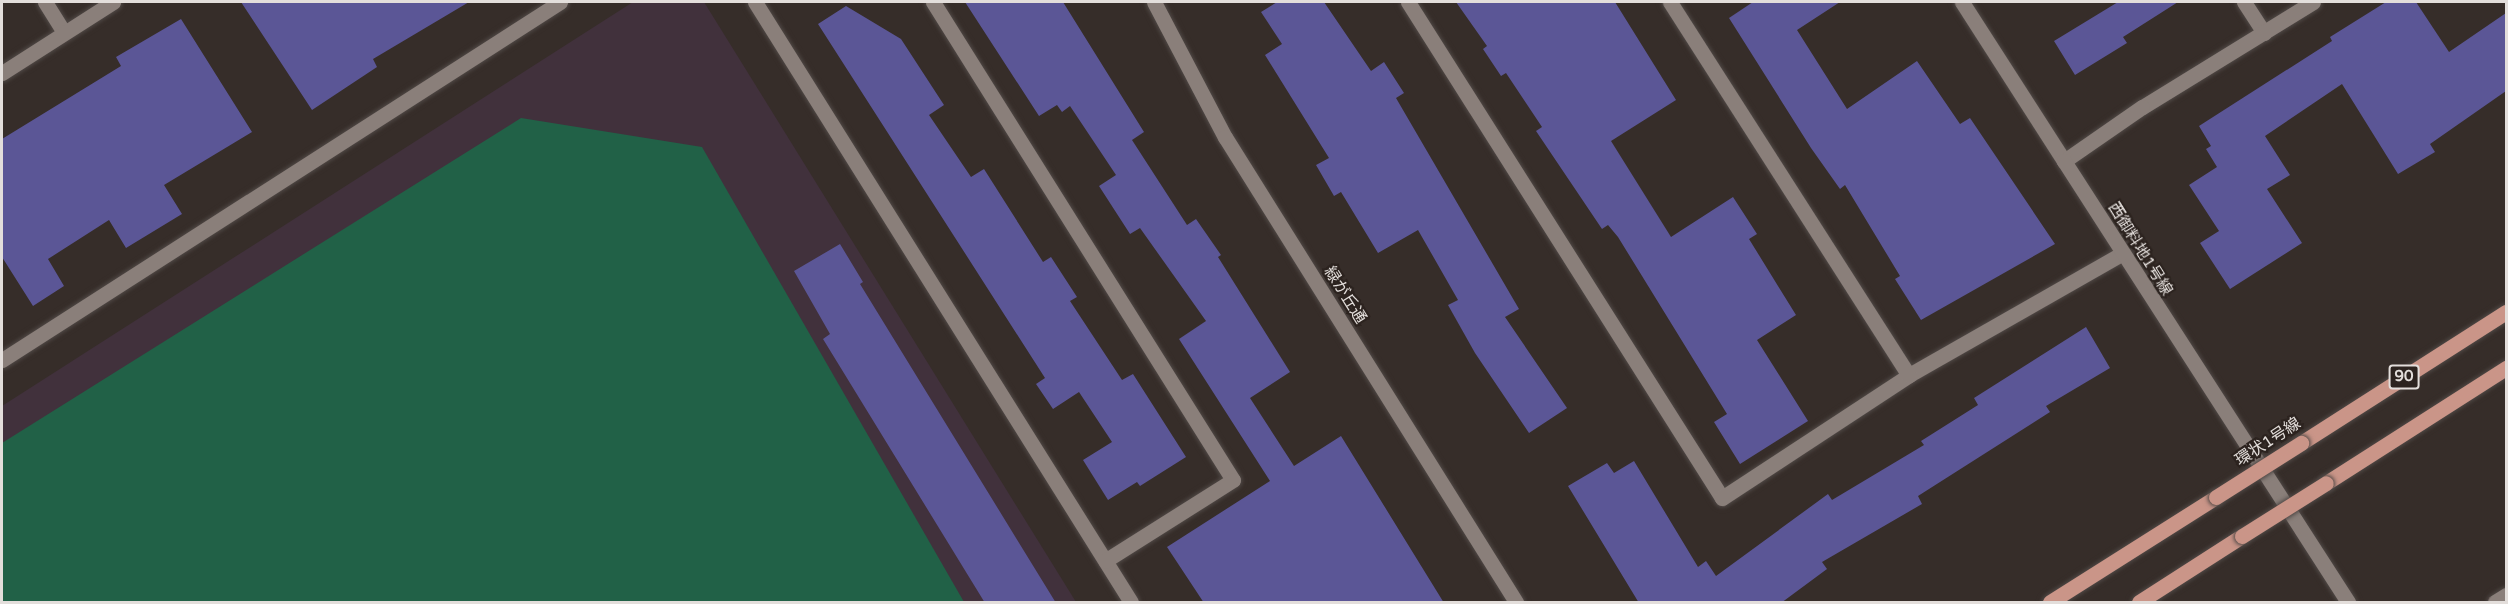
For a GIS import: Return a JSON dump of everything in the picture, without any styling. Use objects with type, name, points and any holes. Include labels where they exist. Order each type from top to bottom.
[{"type":"main road","name":"環状1号線","points":[[2050,603],[2506,312]]},
{"type":"main road","points":[[2139,603],[2506,368]]},
{"type":"street","points":[[45,2],[64,32]]},
{"type":"street","points":[[2,73],[113,2]]},
{"type":"street","points":[[2,360],[560,2]]},
{"type":"street","points":[[754,2],[1131,603]]},
{"type":"street","points":[[933,2],[1233,480],[1105,561]]},
{"type":"street","name":"緑が丘通","points":[[1155,2],[1225,137],[1516,603]]},
{"type":"street","points":[[1408,2],[1722,498],[1909,375],[2121,254]]},
{"type":"street","points":[[1670,2],[1909,375]]},
{"type":"street","name":"西御料地1号線","points":[[1962,2],[2121,254],[2348,603]]},
{"type":"street","points":[[2244,2],[2264,33]]},
{"type":"street","points":[[2064,161],[2142,107],[2313,2]]},
{"type":"street","points":[[2494,603],[2506,595]]},
{"type":"shaded area","points":[[633,2],[704,2],[1076,602],[2,602],[2,406]]},
{"type":"green space","points":[[521,118],[702,147],[964,602],[2,602],[2,443]]},
{"type":"building","points":[[241,2],[469,2],[373,59],[377,67],[312,110]]},
{"type":"building","points":[[965,2],[1063,2],[1144,132],[1132,140],[1187,225],[1196,219],[1221,255],[1218,257],[1290,372],[1250,398],[1294,466],[1341,436],[1444,603],[1204,603],[1167,547],[1270,481],[1179,339],[1206,321],[1140,228],[1130,234],[1099,186],[1116,175],[1070,106],[1062,112],[1057,105],[1039,116]]},
{"type":"building","points":[[1277,2],[1324,2],[1371,71],[1384,62],[1404,93],[1396,98],[1519,309],[1505,317],[1567,408],[1529,433],[1475,353],[1448,305],[1458,300],[1418,230],[1378,253],[1341,192],[1334,196],[1316,165],[1329,158],[1265,55],[1282,44],[1261,12]]},
{"type":"building","points":[[1456,2],[1615,2],[1676,100],[1611,141],[1671,237],[1733,197],[1757,234],[1749,239],[1796,315],[1757,340],[1808,421],[1740,464],[1714,422],[1727,414],[1618,237],[1608,225],[1602,229],[1536,131],[1542,127],[1506,73],[1501,76],[1483,49],[1487,46]]},
{"type":"building","points":[[1753,2],[1840,2],[1797,30],[1847,109],[1917,61],[1960,124],[1970,118],[2055,244],[1921,320],[1895,279],[1900,276],[1845,185],[1840,189],[1811,148],[1729,18]]},
{"type":"building","points":[[2118,2],[2178,2],[2123,37],[2127,43],[2075,75],[2054,41]]},
{"type":"building","points":[[2386,2],[2416,2],[2449,52],[2506,13],[2506,91],[2430,144],[2435,152],[2398,174],[2342,84],[2265,136],[2290,175],[2267,189],[2302,243],[2230,289],[2200,243],[2219,231],[2189,185],[2217,167],[2206,149],[2211,146],[2199,126],[2332,41],[2330,37]]},
{"type":"building","points":[[846,6],[901,39],[944,105],[929,115],[971,177],[984,169],[1043,262],[1051,257],[1077,297],[1070,301],[1122,380],[1133,374],[1186,457],[1140,486],[1137,482],[1108,500],[1083,460],[1112,442],[1079,392],[1053,409],[1036,384],[1045,378],[818,24]]},
{"type":"building","points":[[181,19],[252,132],[164,185],[182,214],[126,248],[109,220],[48,259],[64,286],[33,306],[2,257],[2,139],[121,66],[116,57]]},
{"type":"building","points":[[840,244],[863,282],[860,284],[1056,603],[985,603],[823,339],[830,334],[794,271]]},
{"type":"building","points":[[2086,327],[2110,368],[2046,406],[2050,412],[1918,496],[1922,504],[1822,562],[1827,569],[1781,603],[1639,603],[1568,486],[1607,463],[1614,473],[1634,461],[1698,567],[1706,561],[1716,576],[1828,494],[1832,500],[1924,445],[1921,441],[1978,405],[1974,398]]}]
